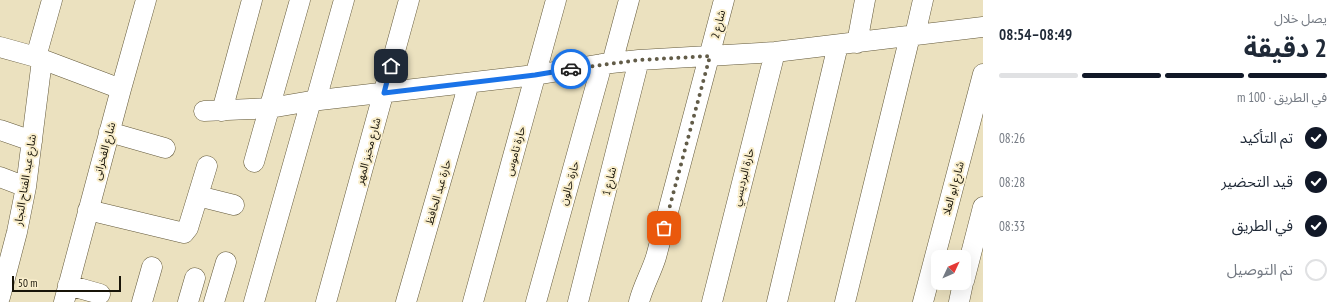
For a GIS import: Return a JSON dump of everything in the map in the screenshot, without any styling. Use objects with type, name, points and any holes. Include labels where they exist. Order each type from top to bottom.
[{"type":"street","name":"شارع عبد الفتاح النجار","points":[[0,298],[7,237],[26,187],[32,141],[39,59],[52,0]]},
{"type":"street","name":"شارع الفخرانى","points":[[66,293],[146,0]]},
{"type":"street","points":[[252,0],[213,111],[270,108],[314,100],[535,75],[607,63],[775,52],[983,27]]},
{"type":"street","points":[[254,162],[300,0]]},
{"type":"street","points":[[254,302],[344,0]]},
{"type":"street","name":"شارع مخبز المهر","points":[[326,302],[409,0]]},
{"type":"street","name":"حارة تاموس","points":[[474,302],[556,0]]},
{"type":"street","name":"حارة حالون","points":[[536,302],[607,63],[629,0]]},
{"type":"street","name":"شارع 2","points":[[639,302],[642,289],[656,257],[724,0]]},
{"type":"street","points":[[777,302],[848,44],[865,0]]},
{"type":"street","points":[[845,302],[912,35],[923,0]]},
{"type":"street","points":[[0,48],[39,59],[121,89]]},
{"type":"street","name":"حارة البرديسي","points":[[712,302],[775,52]]},
{"type":"street","name":"شارع 1","points":[[578,302],[639,60]]},
{"type":"street","name":"شارع ابو العلا","points":[[923,302],[983,74]]},
{"type":"street","name":"حارة عبد الحافظ","points":[[406,302],[469,83]]},
{"type":"street","points":[[0,130],[32,141]]},
{"type":"street","points":[[109,132],[165,148]]},
{"type":"street","points":[[88,210],[184,233],[188,228],[207,166]]},
{"type":"street","points":[[0,177],[26,187]]},
{"type":"street","points":[[198,196],[234,205]]},
{"type":"street","points":[[971,257],[982,217]]},
{"type":"street","points":[[214,302],[226,262]]},
{"type":"street","points":[[142,302],[152,267]]},
{"type":"street","points":[[188,302],[195,278]]},
{"type":"street","points":[[959,302],[962,290]]},
{"type":"street","points":[[66,293],[100,294]]},
{"type":"way so far","points":[[571,69],[639,60],[710,56],[664,228]]},
{"type":"route","points":[[391,66],[384,93],[535,75],[571,69]]}]
